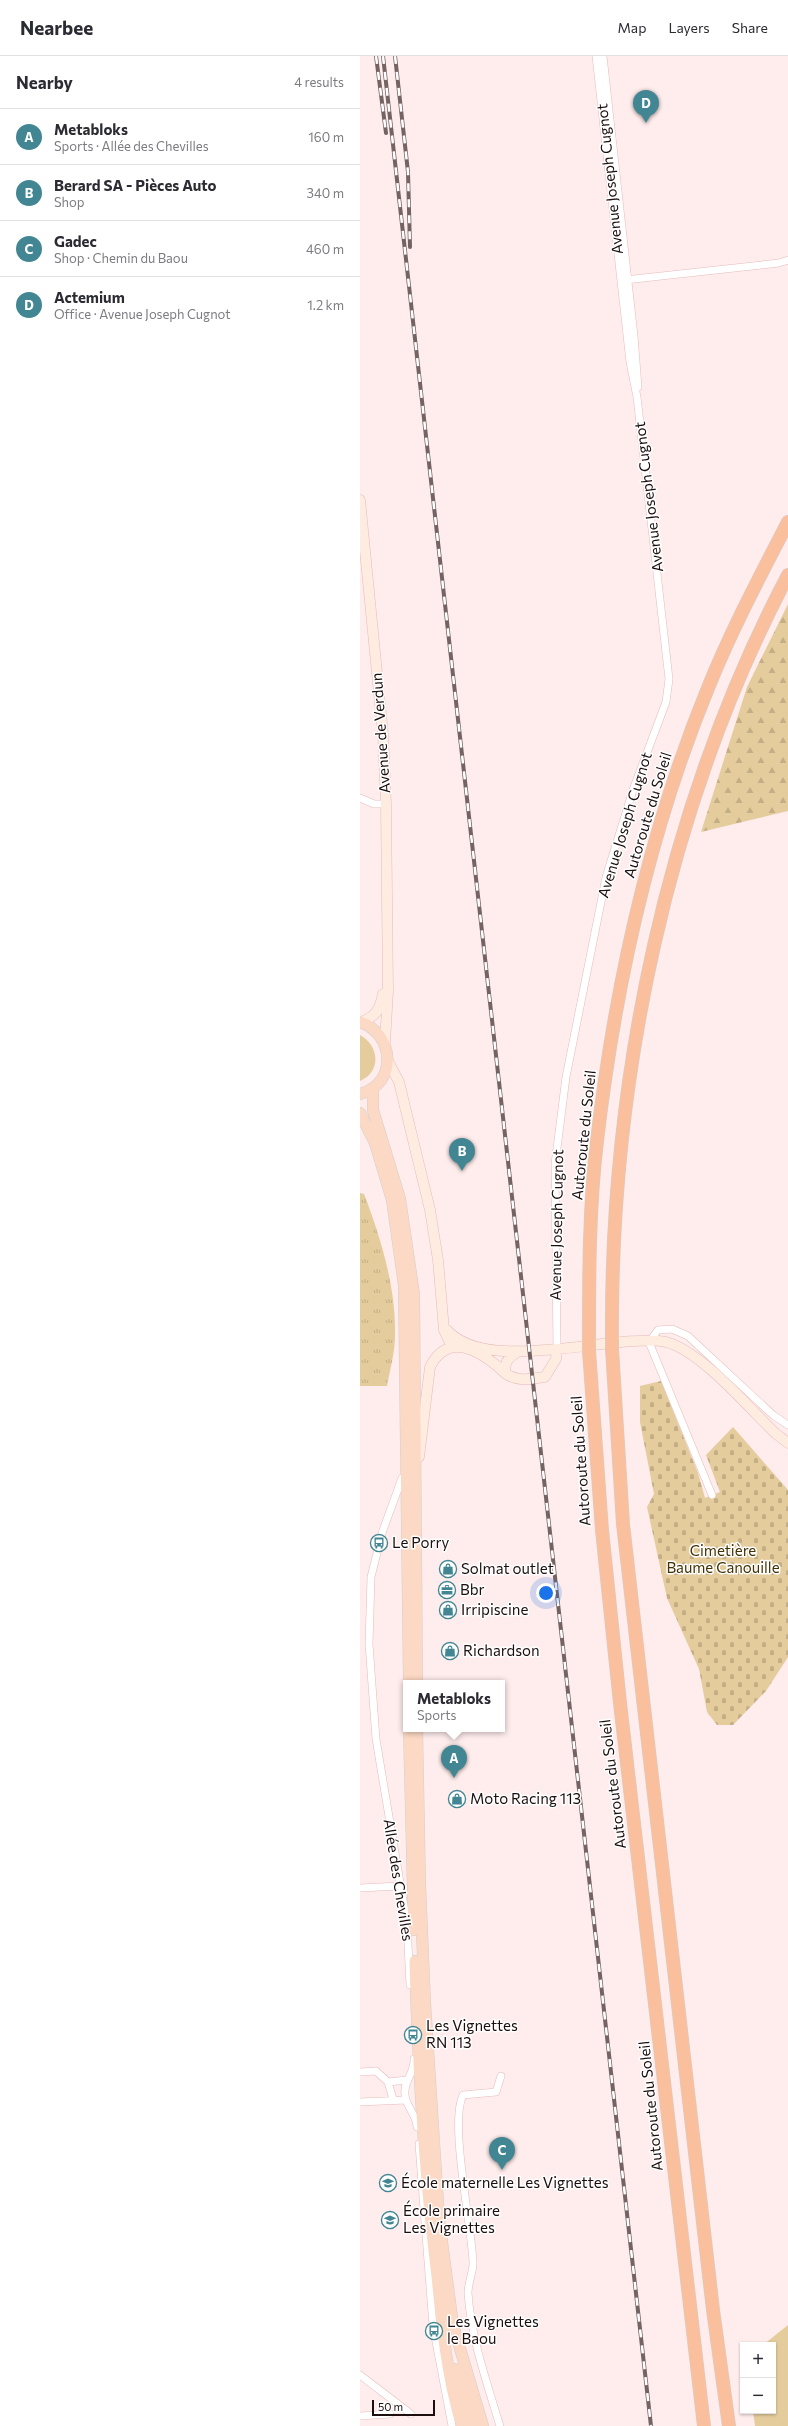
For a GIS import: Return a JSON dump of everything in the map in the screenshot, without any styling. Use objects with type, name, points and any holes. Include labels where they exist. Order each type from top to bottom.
[{"type":"highway","name":"Autoroute du Soleil","points":[[704,2426],[620,1703],[601,1522],[589,1347],[590,1242],[596,1142],[614,1017],[641,892],[672,788],[708,688],[750,595],[788,522]]},
{"type":"highway","points":[[728,2426],[713,2310],[623,1524],[612,1344],[612,1278],[615,1208],[642,1000],[665,901],[691,811],[728,705],[768,613],[788,575]]},
{"type":"main road","name":"Avenue de Verdun","points":[[360,500],[383,734],[386,804],[387,967]]},
{"type":"main road","points":[[387,967],[385,1042],[388,1061],[399,1082],[430,1210],[438,1260],[443,1324],[446,1336],[456,1347],[483,1355],[514,1379],[525,1380],[545,1377],[556,1359],[557,1349]]},
{"type":"main road","points":[[361,1022],[369,1020],[379,1010],[387,967]]},
{"type":"main road","points":[[361,1022],[379,1034],[385,1042]]},
{"type":"main road","points":[[360,1094],[372,1089],[382,1079],[388,1061]]},
{"type":"main road","points":[[382,1079],[399,1082]]},
{"type":"main road","points":[[372,1089],[373,1110],[400,1199],[414,1294],[414,1494],[417,1680]]},
{"type":"main road","points":[[360,1113],[375,1143],[392,1200],[404,1285],[409,1680]]},
{"type":"main road","points":[[443,1324],[452,1336],[461,1341],[483,1348],[516,1353],[649,1342],[665,1342],[680,1347],[696,1358],[775,1433],[788,1442]]},
{"type":"main road","points":[[414,1494],[430,1367],[435,1358],[442,1351],[456,1347]]},
{"type":"main road","points":[[506,1374],[506,1362],[516,1353]]},
{"type":"main road","points":[[410,1732],[411,1886],[417,2036],[429,2215],[443,2331],[455,2402],[462,2426]]},
{"type":"main road","points":[[417,1732],[424,1988],[439,2219],[453,2325],[483,2426]]},
{"type":"main road","points":[[443,2331],[473,2426]]},
{"type":"street","name":"Avenue Joseph Cugnot","points":[[596,56],[624,280]]},
{"type":"street","name":"Avenue Joseph Cugnot","points":[[557,1349],[555,1164],[566,1077],[606,877],[633,790],[666,702],[668,679],[637,397],[630,362],[624,280],[603,56]]},
{"type":"street","points":[[624,280],[779,263],[788,260]]},
{"type":"street","points":[[360,798],[374,804],[386,804]]},
{"type":"street","points":[[712,1495],[649,1342],[658,1330],[672,1329],[688,1336],[774,1415],[788,1425]]},
{"type":"street","name":"Allée des Chevilles","points":[[406,1452],[401,1485],[382,1533],[371,1577],[369,1644],[376,1739],[407,1924],[414,2068],[407,2080],[406,2100]]},
{"type":"street","points":[[360,1888],[400,1886]]},
{"type":"street","points":[[360,2072],[376,2071],[388,2082],[393,2099]]},
{"type":"street","points":[[500,2426],[479,2356],[468,2292],[473,2264],[462,2164],[458,2104],[463,2095],[496,2092],[501,2076]]},
{"type":"street","points":[[388,2082],[407,2080]]},
{"type":"street","points":[[360,2102],[393,2099],[406,2100],[417,2120],[433,2326],[452,2426]]},
{"type":"street","points":[[360,2375],[411,2414]]},
{"type":"street","points":[[360,2416],[390,2414]]},
{"type":"green space","points":[[788,604],[788,811],[701,832],[747,687]]},
{"type":"green space","points":[[360,1035],[371,1045],[374,1052],[375,1065],[367,1077],[360,1081]]},
{"type":"green space","points":[[360,1193],[364,1194],[382,1246],[393,1299],[395,1341],[387,1386],[360,1386]]},
{"type":"green space","name":"Cimetière Baume Canouille","points":[[661,1381],[698,1473],[705,1498],[720,1492],[706,1455],[733,1427],[788,1490],[788,1657],[766,1691],[733,1725],[717,1725],[707,1712],[699,1669],[667,1598],[647,1507],[654,1494],[640,1422],[640,1386]]},
{"type":"green space","points":[[788,2325],[788,2426],[755,2426],[753,2414],[776,2414],[776,2342],[767,2342]]},
{"type":"railway","points":[[376,56],[386,133]]},
{"type":"railway","points":[[383,56],[651,2426]]},
{"type":"railway","points":[[395,56],[408,172],[410,247]]},
{"type":"place","name":"Actemium","points":[[646,123]]},
{"type":"place","name":"Berard SA - Pièces Auto","points":[[462,1171]]},
{"type":"place","name":"Le Porry","points":[[379,1543]]},
{"type":"place","name":"Solmat outlet","points":[[448,1569]]},
{"type":"place","name":"Bbr","points":[[447,1590]]},
{"type":"place","name":"Irripiscine","points":[[448,1610]]},
{"type":"place","name":"Richardson","points":[[450,1651]]},
{"type":"place","name":"Metabloks","points":[[454,1778]]},
{"type":"place","name":"Moto Racing 113","points":[[457,1799]]},
{"type":"place","name":"Les Vignettes RN 113","points":[[413,2035]]},
{"type":"place","name":"Gadec","points":[[502,2170]]},
{"type":"place","name":"École maternelle Les Vignettes","points":[[388,2183]]},
{"type":"place","name":"École primaire Les Vignettes","points":[[390,2220]]},
{"type":"place","name":"Les Vignettes le Baou","points":[[434,2331]]}]
